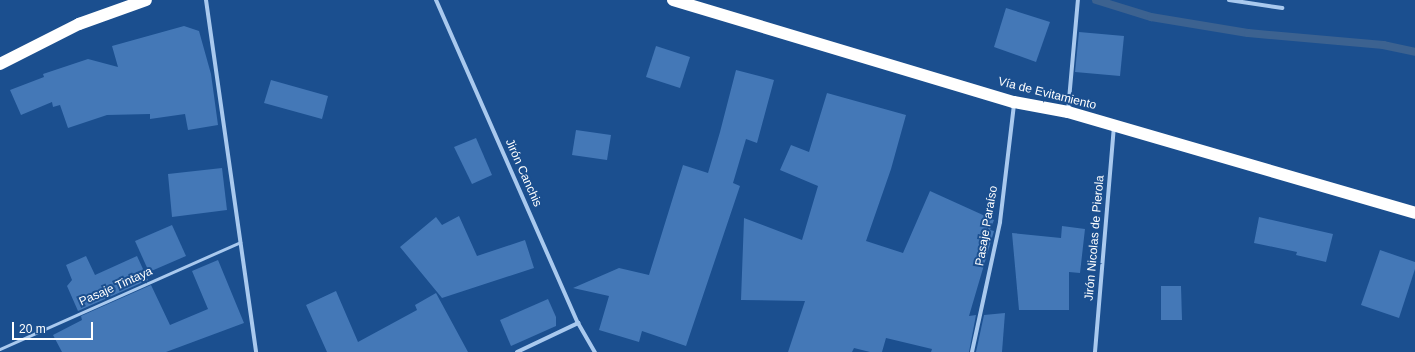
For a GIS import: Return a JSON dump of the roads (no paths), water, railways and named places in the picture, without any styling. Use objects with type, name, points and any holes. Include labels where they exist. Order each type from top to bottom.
[{"type":"highway","points":[[0,64],[79,24],[146,0]]},
{"type":"highway","name":"Vía de Evitamiento","points":[[673,0],[703,7],[1014,102],[1068,112],[1415,212]]},
{"type":"street","points":[[206,0],[256,352]]},
{"type":"street","name":"Jirón Canchis","points":[[436,0],[578,323],[596,352]]},
{"type":"street","points":[[1229,0],[1282,8]]},
{"type":"street","points":[[1068,112],[1078,2]]},
{"type":"street","name":"Pasaje Paraíso","points":[[972,352],[1000,222],[1014,102]]},
{"type":"street","name":"Jirón Nicolas de Pierola","points":[[1095,352],[1114,126]]},
{"type":"street","points":[[517,352],[578,323]]},
{"type":"lane","name":"Pasaje Tintaya","points":[[0,349],[240,242]]},
{"type":"waterway","points":[[1096,0],[1151,17],[1248,33],[1383,45],[1415,52]]}]
